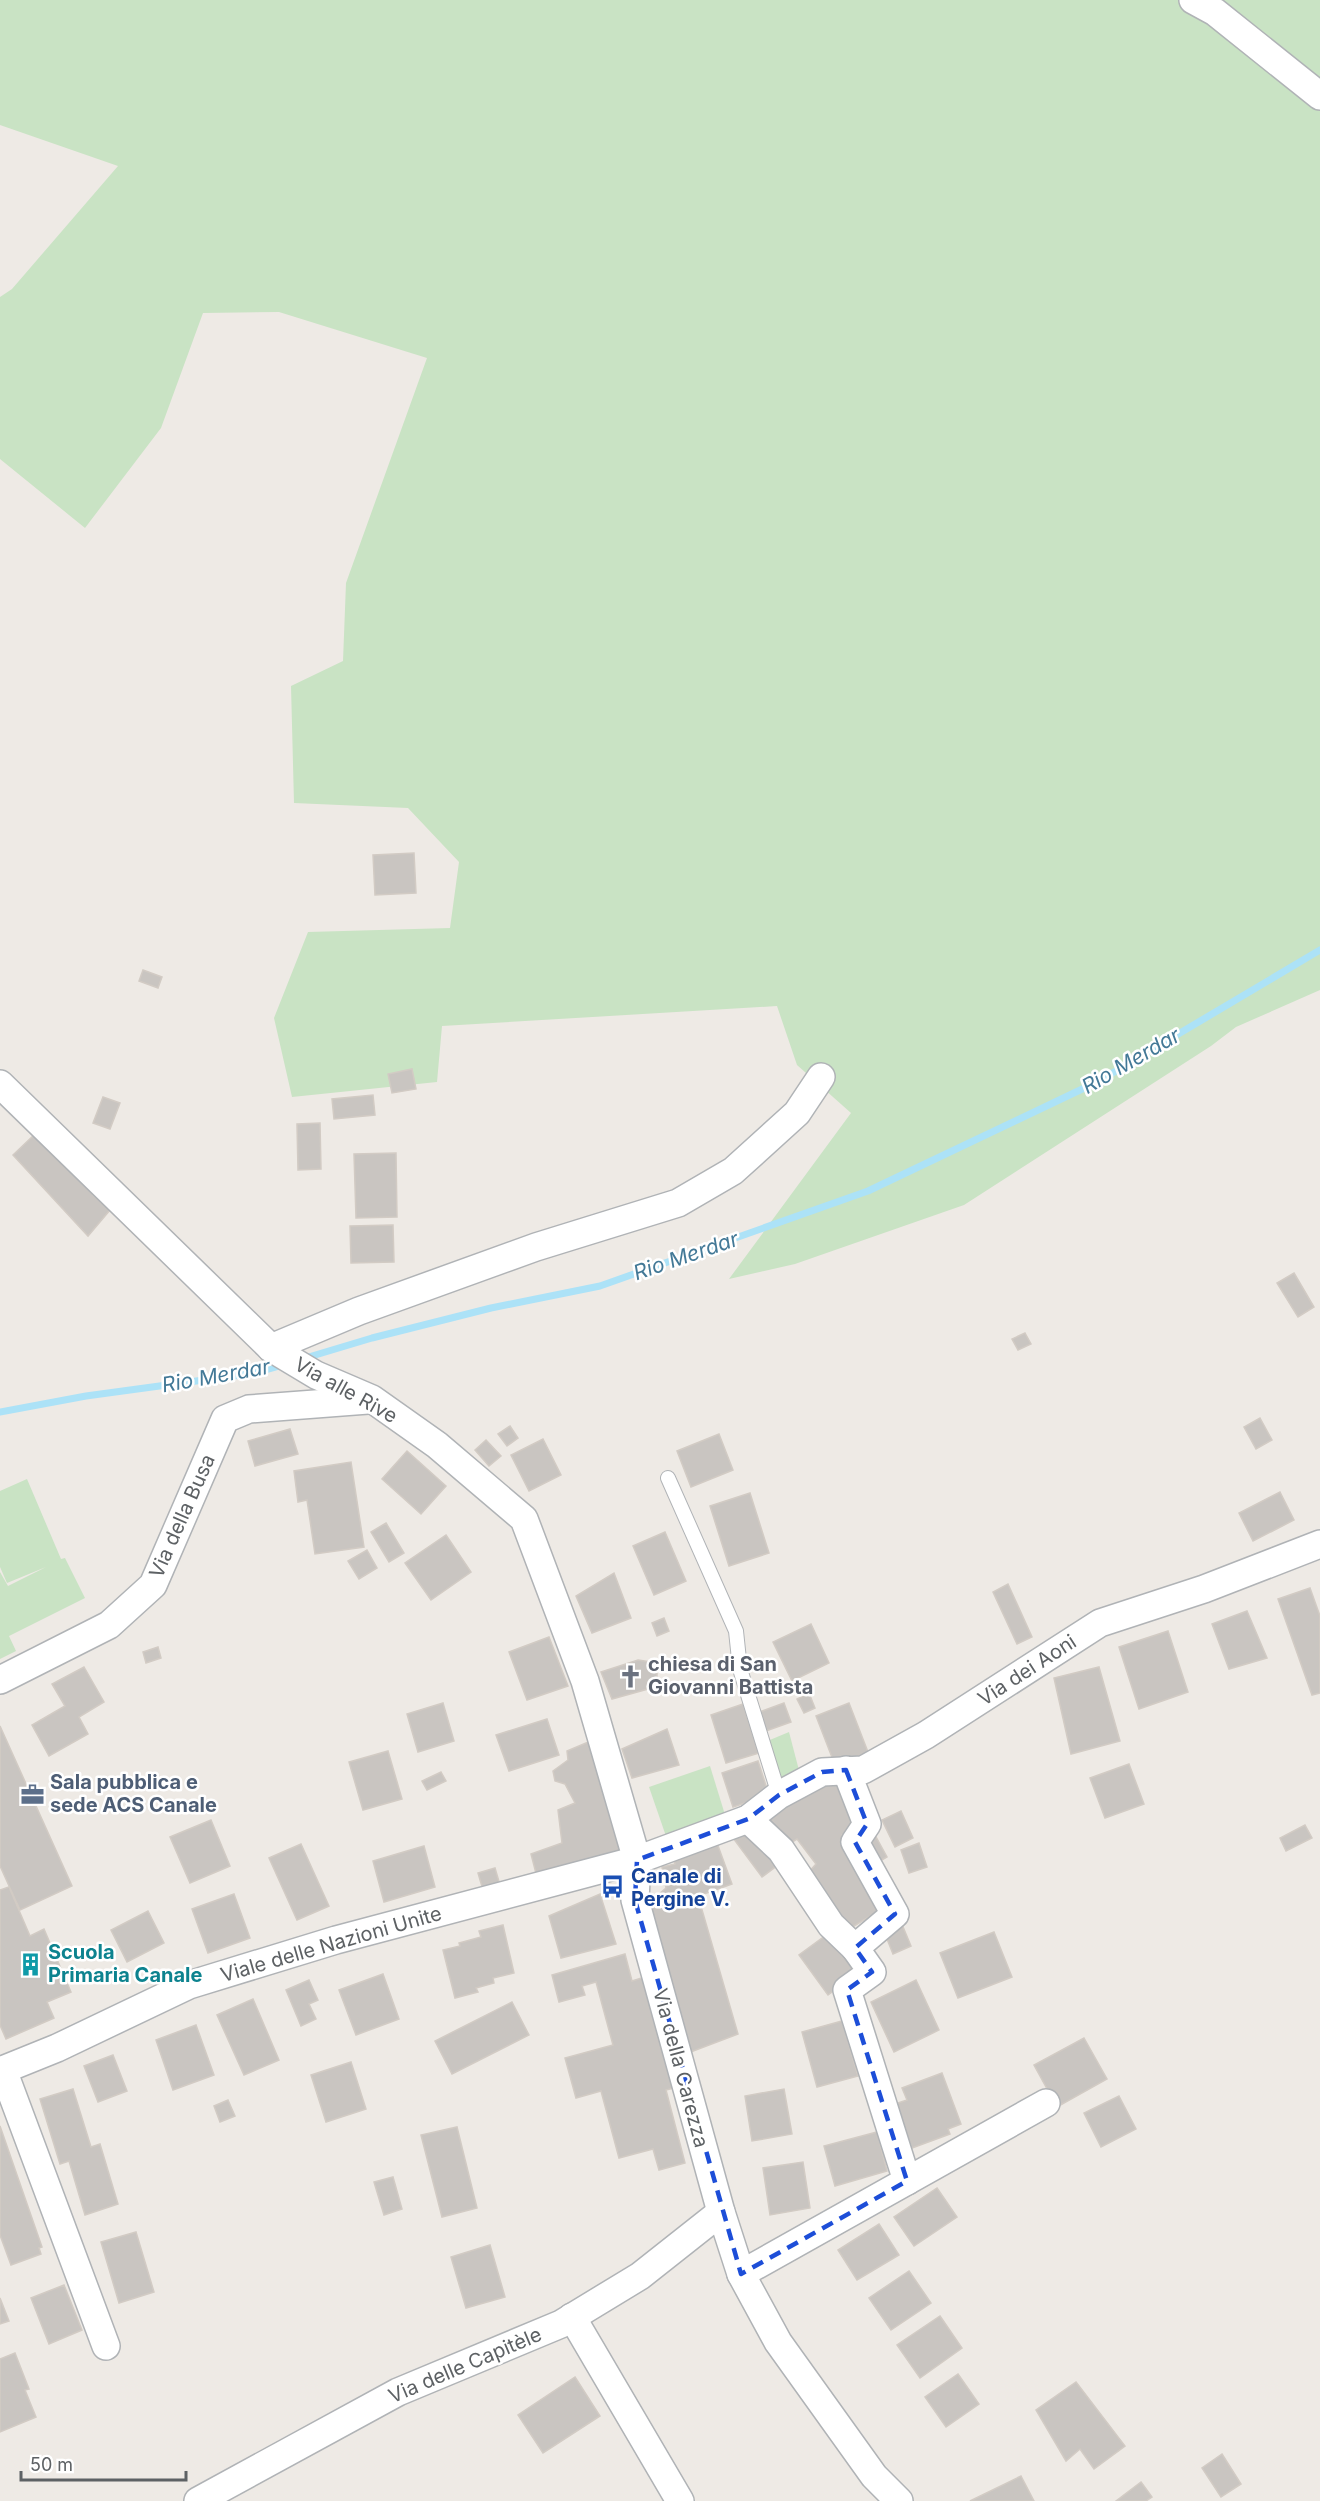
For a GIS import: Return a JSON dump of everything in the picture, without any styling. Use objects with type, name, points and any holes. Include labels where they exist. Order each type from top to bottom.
[{"type":"street","points":[[1193,0],[1215,12],[1320,96]]},
{"type":"street","points":[[290,1358],[359,1311],[536,1247],[678,1203],[733,1171],[797,1113],[821,1077]]},
{"type":"street","name":"Via alle Rive","points":[[0,1084],[290,1358],[372,1399],[437,1445],[524,1519],[585,1681],[637,1860]]},
{"type":"street","name":"Via della Busa","points":[[0,1680],[109,1625],[153,1585],[225,1419],[249,1409],[372,1399]]},
{"type":"street","name":"Via dei Aoni","points":[[748,1819],[779,1795],[822,1772],[862,1770],[926,1735],[1100,1623],[1204,1589],[1320,1544]]},
{"type":"street","points":[[846,1770],[867,1824],[855,1842],[895,1914],[855,1948]]},
{"type":"street","points":[[748,1819],[781,1850],[831,1925],[855,1948],[872,1972],[846,1990],[907,2181]]},
{"type":"street","name":"Viale delle Nazioni Unite","points":[[106,2346],[1,2071],[57,2048],[189,1985],[336,1940],[637,1860],[748,1819]]},
{"type":"street","name":"Via della Carezza","points":[[637,1860],[635,1900],[721,2212],[741,2274],[778,2342],[874,2476],[899,2501]]},
{"type":"street","points":[[741,2274],[1046,2103]]},
{"type":"street","name":"Via delle Capitèle","points":[[198,2501],[398,2392],[561,2324],[640,2276],[721,2212]]},
{"type":"street","points":[[572,2317],[680,2501]]},
{"type":"lane","points":[[668,1478],[736,1631],[740,1669],[779,1795]]},
{"type":"highlighted area","points":[[846,1770],[867,1824],[855,1842],[895,1914],[855,1948],[872,1972],[847,1990],[907,2181],[741,2274],[635,1900],[637,1860],[748,1819],[779,1795],[822,1772]]},
{"type":"green space","points":[[0,0],[1320,0],[1320,990],[1236,1027],[1211,1046],[964,1205],[795,1264],[729,1279],[851,1113],[797,1065],[777,1006],[442,1026],[437,1082],[292,1097],[274,1018],[308,932],[450,928],[459,862],[408,808],[294,803],[291,686],[343,661],[346,583],[427,358],[279,312],[203,313],[161,428],[85,528],[0,459],[0,297],[12,289],[118,166],[0,125]]},
{"type":"green space","points":[[27,1479],[61,1559],[65,1558],[85,1598],[9,1636],[16,1651],[0,1659],[0,1572],[8,1586],[46,1567],[7,1583],[0,1567],[0,1491]]},
{"type":"green space","points":[[789,1732],[801,1778],[778,1787],[765,1742]]},
{"type":"green space","points":[[710,1766],[726,1818],[668,1842],[649,1787]]},
{"type":"building","points":[[414,853],[416,893],[375,895],[373,855]]},
{"type":"building","points":[[143,970],[162,977],[158,988],[139,981]]},
{"type":"building","points":[[412,1069],[416,1089],[392,1093],[388,1074]]},
{"type":"building","points":[[373,1095],[375,1115],[334,1119],[332,1099]]},
{"type":"building","points":[[103,1097],[120,1103],[110,1129],[93,1123]]},
{"type":"building","points":[[320,1123],[321,1169],[298,1170],[297,1124]]},
{"type":"building","points":[[34,1135],[98,1189],[93,1195],[110,1210],[88,1236],[13,1155]]},
{"type":"building","points":[[396,1153],[397,1217],[356,1218],[354,1154]]},
{"type":"building","points":[[393,1225],[394,1262],[351,1263],[350,1226]]},
{"type":"building","points":[[1294,1273],[1314,1307],[1298,1317],[1277,1283]]},
{"type":"building","points":[[1025,1333],[1031,1344],[1018,1350],[1012,1339]]},
{"type":"building","points":[[1260,1418],[1272,1440],[1256,1449],[1244,1427]]},
{"type":"building","points":[[510,1426],[518,1438],[507,1446],[498,1434]]},
{"type":"building","points":[[290,1429],[298,1454],[255,1466],[248,1441]]},
{"type":"building","points":[[719,1434],[733,1470],[691,1487],[677,1451]]},
{"type":"building","points":[[543,1439],[561,1475],[529,1491],[511,1455]]},
{"type":"building","points":[[486,1440],[501,1456],[489,1466],[475,1450]]},
{"type":"building","points":[[407,1451],[446,1486],[421,1514],[382,1479]]},
{"type":"building","points":[[351,1462],[364,1547],[315,1554],[307,1500],[298,1502],[294,1471]]},
{"type":"building","points":[[1280,1492],[1294,1520],[1253,1541],[1239,1513]]},
{"type":"building","points":[[750,1493],[769,1553],[729,1566],[710,1506]]},
{"type":"building","points":[[386,1523],[404,1553],[389,1562],[371,1532]]},
{"type":"building","points":[[665,1532],[686,1581],[654,1595],[633,1546]]},
{"type":"building","points":[[446,1535],[471,1572],[431,1600],[405,1563]]},
{"type":"building","points":[[367,1550],[377,1568],[359,1579],[348,1561]]},
{"type":"building","points":[[614,1573],[631,1618],[592,1633],[576,1596]]},
{"type":"building","points":[[1008,1584],[1032,1637],[1017,1644],[993,1592]]},
{"type":"building","points":[[1310,1588],[1320,1616],[1320,1693],[1312,1695],[1278,1599]]},
{"type":"building","points":[[1247,1611],[1267,1658],[1229,1669],[1212,1624]]},
{"type":"building","points":[[664,1618],[669,1631],[657,1636],[652,1623]]},
{"type":"building","points":[[811,1624],[829,1663],[792,1681],[773,1642]]},
{"type":"building","points":[[1168,1631],[1188,1692],[1139,1709],[1119,1647]]},
{"type":"building","points":[[549,1637],[568,1686],[527,1700],[509,1652]]},
{"type":"building","points":[[158,1647],[161,1658],[146,1663],[143,1652]]},
{"type":"building","name":"chiesa di San Giovanni Battista","points":[[638,1660],[651,1662],[657,1670],[657,1680],[648,1689],[612,1699],[601,1672]]},
{"type":"building","points":[[84,1667],[104,1702],[79,1717],[88,1734],[49,1756],[32,1725],[65,1706],[52,1684]]},
{"type":"building","points":[[1099,1667],[1120,1741],[1071,1754],[1054,1678]]},
{"type":"building","points":[[809,1693],[815,1708],[804,1713],[797,1699]]},
{"type":"building","points":[[443,1703],[454,1741],[418,1752],[407,1714]]},
{"type":"building","points":[[784,1703],[791,1722],[763,1732],[757,1713]]},
{"type":"building","points":[[849,1703],[868,1752],[835,1765],[816,1716]]},
{"type":"building","points":[[743,1704],[759,1753],[726,1763],[711,1715]]},
{"type":"building","points":[[547,1719],[559,1755],[509,1771],[496,1735]]},
{"type":"building","points":[[0,1726],[72,1886],[20,1910],[0,1866]]},
{"type":"building","points":[[667,1729],[679,1765],[632,1778],[622,1749]]},
{"type":"building","points":[[593,1740],[630,1858],[538,1881],[531,1854],[562,1843],[558,1810],[575,1803],[565,1784],[555,1781],[553,1771],[568,1760],[567,1751]]},
{"type":"building","points":[[388,1751],[402,1799],[363,1810],[349,1762]]},
{"type":"building","points":[[758,1761],[769,1795],[733,1807],[722,1773]]},
{"type":"building","points":[[1129,1764],[1144,1804],[1105,1818],[1090,1778]]},
{"type":"building","points":[[441,1772],[446,1781],[427,1790],[422,1781]]},
{"type":"building","points":[[832,1777],[853,1807],[859,1825],[842,1835],[888,1905],[843,1933],[805,1876],[816,1864],[797,1839],[784,1847],[759,1821]]},
{"type":"building","points":[[901,1811],[913,1838],[895,1847],[882,1820]]},
{"type":"building","points":[[211,1820],[230,1866],[190,1883],[170,1837]]},
{"type":"building","points":[[752,1824],[782,1862],[762,1877],[733,1838]]},
{"type":"building","points":[[1305,1825],[1312,1838],[1286,1851],[1280,1838]]},
{"type":"building","points":[[875,1835],[887,1857],[875,1864],[863,1842]]},
{"type":"building","points":[[717,1843],[732,1884],[698,1896],[738,2034],[688,2053],[646,1905],[666,1888],[662,1867],[675,1864],[673,1856]]},
{"type":"building","points":[[919,1843],[927,1867],[909,1873],[901,1850]]},
{"type":"building","points":[[301,1844],[329,1906],[297,1920],[269,1858]]},
{"type":"building","points":[[424,1846],[435,1887],[384,1902],[373,1861]]},
{"type":"building","points":[[495,1868],[500,1885],[483,1890],[478,1873]]},
{"type":"building","name":"Scuola Primaria Canale","points":[[9,1887],[30,1936],[44,1929],[71,1992],[47,2002],[54,2018],[6,2039],[0,2025],[0,1890]]},
{"type":"building","points":[[234,1894],[250,1938],[208,1953],[192,1909]]},
{"type":"building","points":[[600,1894],[616,1944],[561,1958],[549,1916]]},
{"type":"building","points":[[148,1911],[164,1943],[127,1962],[111,1930]]},
{"type":"building","points":[[901,1922],[911,1946],[893,1954],[883,1929]]},
{"type":"building","points":[[503,1925],[514,1973],[493,1978],[494,1983],[476,1988],[478,1992],[455,1998],[443,1950],[481,1937],[479,1931]]},
{"type":"building","points":[[833,1930],[862,1970],[828,1995],[799,1955]]},
{"type":"building","points":[[994,1932],[1012,1977],[958,1998],[940,1953]]},
{"type":"building","points":[[625,1954],[632,1981],[648,1976],[678,2087],[666,2090],[685,2163],[659,2170],[653,2149],[619,2158],[601,2091],[576,2098],[565,2058],[613,2045],[596,1982],[582,1986],[585,1995],[559,2002],[552,1975]]},
{"type":"building","points":[[383,1974],[399,2019],[356,2035],[339,1990]]},
{"type":"building","points":[[309,1980],[318,2000],[309,2004],[316,2019],[301,2026],[286,1990]]},
{"type":"building","points":[[916,1980],[939,2030],[894,2052],[871,2002]]},
{"type":"building","points":[[253,1999],[279,2060],[244,2075],[217,2015]]},
{"type":"building","points":[[512,2002],[529,2035],[452,2074],[435,2041]]},
{"type":"building","points":[[842,2021],[858,2076],[817,2087],[802,2032]]},
{"type":"building","points":[[196,2025],[214,2075],[173,2090],[156,2040]]},
{"type":"building","points":[[1084,2038],[1107,2079],[1057,2107],[1034,2065]]},
{"type":"building","points":[[113,2055],[127,2091],[98,2102],[84,2066]]},
{"type":"building","points":[[351,2062],[366,2109],[326,2122],[311,2075]]},
{"type":"building","points":[[942,2073],[961,2124],[948,2129],[950,2134],[912,2148],[895,2104],[907,2100],[902,2088]]},
{"type":"building","points":[[73,2089],[91,2147],[100,2144],[118,2204],[85,2215],[69,2161],[60,2164],[40,2099]]},
{"type":"building","points":[[784,2089],[792,2134],[752,2141],[745,2096]]},
{"type":"building","points":[[1119,2096],[1136,2129],[1101,2147],[1084,2113]]},
{"type":"building","points":[[228,2100],[235,2116],[220,2122],[214,2106]]},
{"type":"building","points":[[0,2126],[42,2247],[39,2248],[41,2254],[11,2265],[0,2235]]},
{"type":"building","points":[[457,2127],[477,2208],[442,2217],[421,2135]]},
{"type":"building","points":[[877,2132],[887,2171],[835,2186],[824,2146]]},
{"type":"building","points":[[803,2162],[810,2208],[770,2215],[763,2168]]},
{"type":"building","points":[[393,2177],[402,2209],[384,2215],[374,2182]]},
{"type":"building","points":[[937,2188],[957,2217],[914,2246],[894,2217]]},
{"type":"building","points":[[879,2224],[899,2255],[857,2280],[838,2250]]},
{"type":"building","points":[[136,2232],[154,2292],[119,2303],[101,2242]]},
{"type":"building","points":[[490,2245],[505,2297],[466,2308],[451,2257]]},
{"type":"building","points":[[909,2271],[931,2303],[891,2330],[869,2298]]},
{"type":"building","points":[[64,2285],[82,2330],[49,2344],[31,2298]]},
{"type":"building","points":[[0,2298],[9,2321],[0,2324]]},
{"type":"building","points":[[940,2316],[962,2348],[920,2378],[897,2345]]},
{"type":"building","points":[[15,2353],[29,2389],[25,2390],[36,2417],[0,2432],[0,2359]]},
{"type":"building","points":[[958,2374],[979,2404],[946,2427],[925,2397]]},
{"type":"building","points":[[575,2377],[600,2416],[543,2453],[518,2415]]},
{"type":"building","points":[[1076,2382],[1125,2446],[1094,2469],[1080,2449],[1066,2461],[1036,2410]]},
{"type":"building","points":[[1222,2454],[1241,2484],[1221,2497],[1202,2468]]},
{"type":"building","points":[[1021,2476],[1034,2501],[970,2501]]},
{"type":"building","points":[[1141,2482],[1152,2497],[1146,2501],[1116,2501]]},
{"type":"waterway","name":"Rio Merdar","points":[[302,1359],[372,1338],[491,1308],[600,1286],[868,1191],[1099,1081],[1320,950]]},
{"type":"waterway","name":"Rio Merdar","points":[[0,1412],[86,1396],[255,1373],[283,1365]]},
{"type":"place","name":"chiesa di San Giovanni Battista","points":[[630,1676]]},
{"type":"place","name":"Sala pubblica e sede ACS Canale","points":[[32,1794]]},
{"type":"place","name":"Canale di Pergine V.","points":[[613,1887]]},
{"type":"place","name":"Scuola Primaria Canale","points":[[30,1964]]}]
